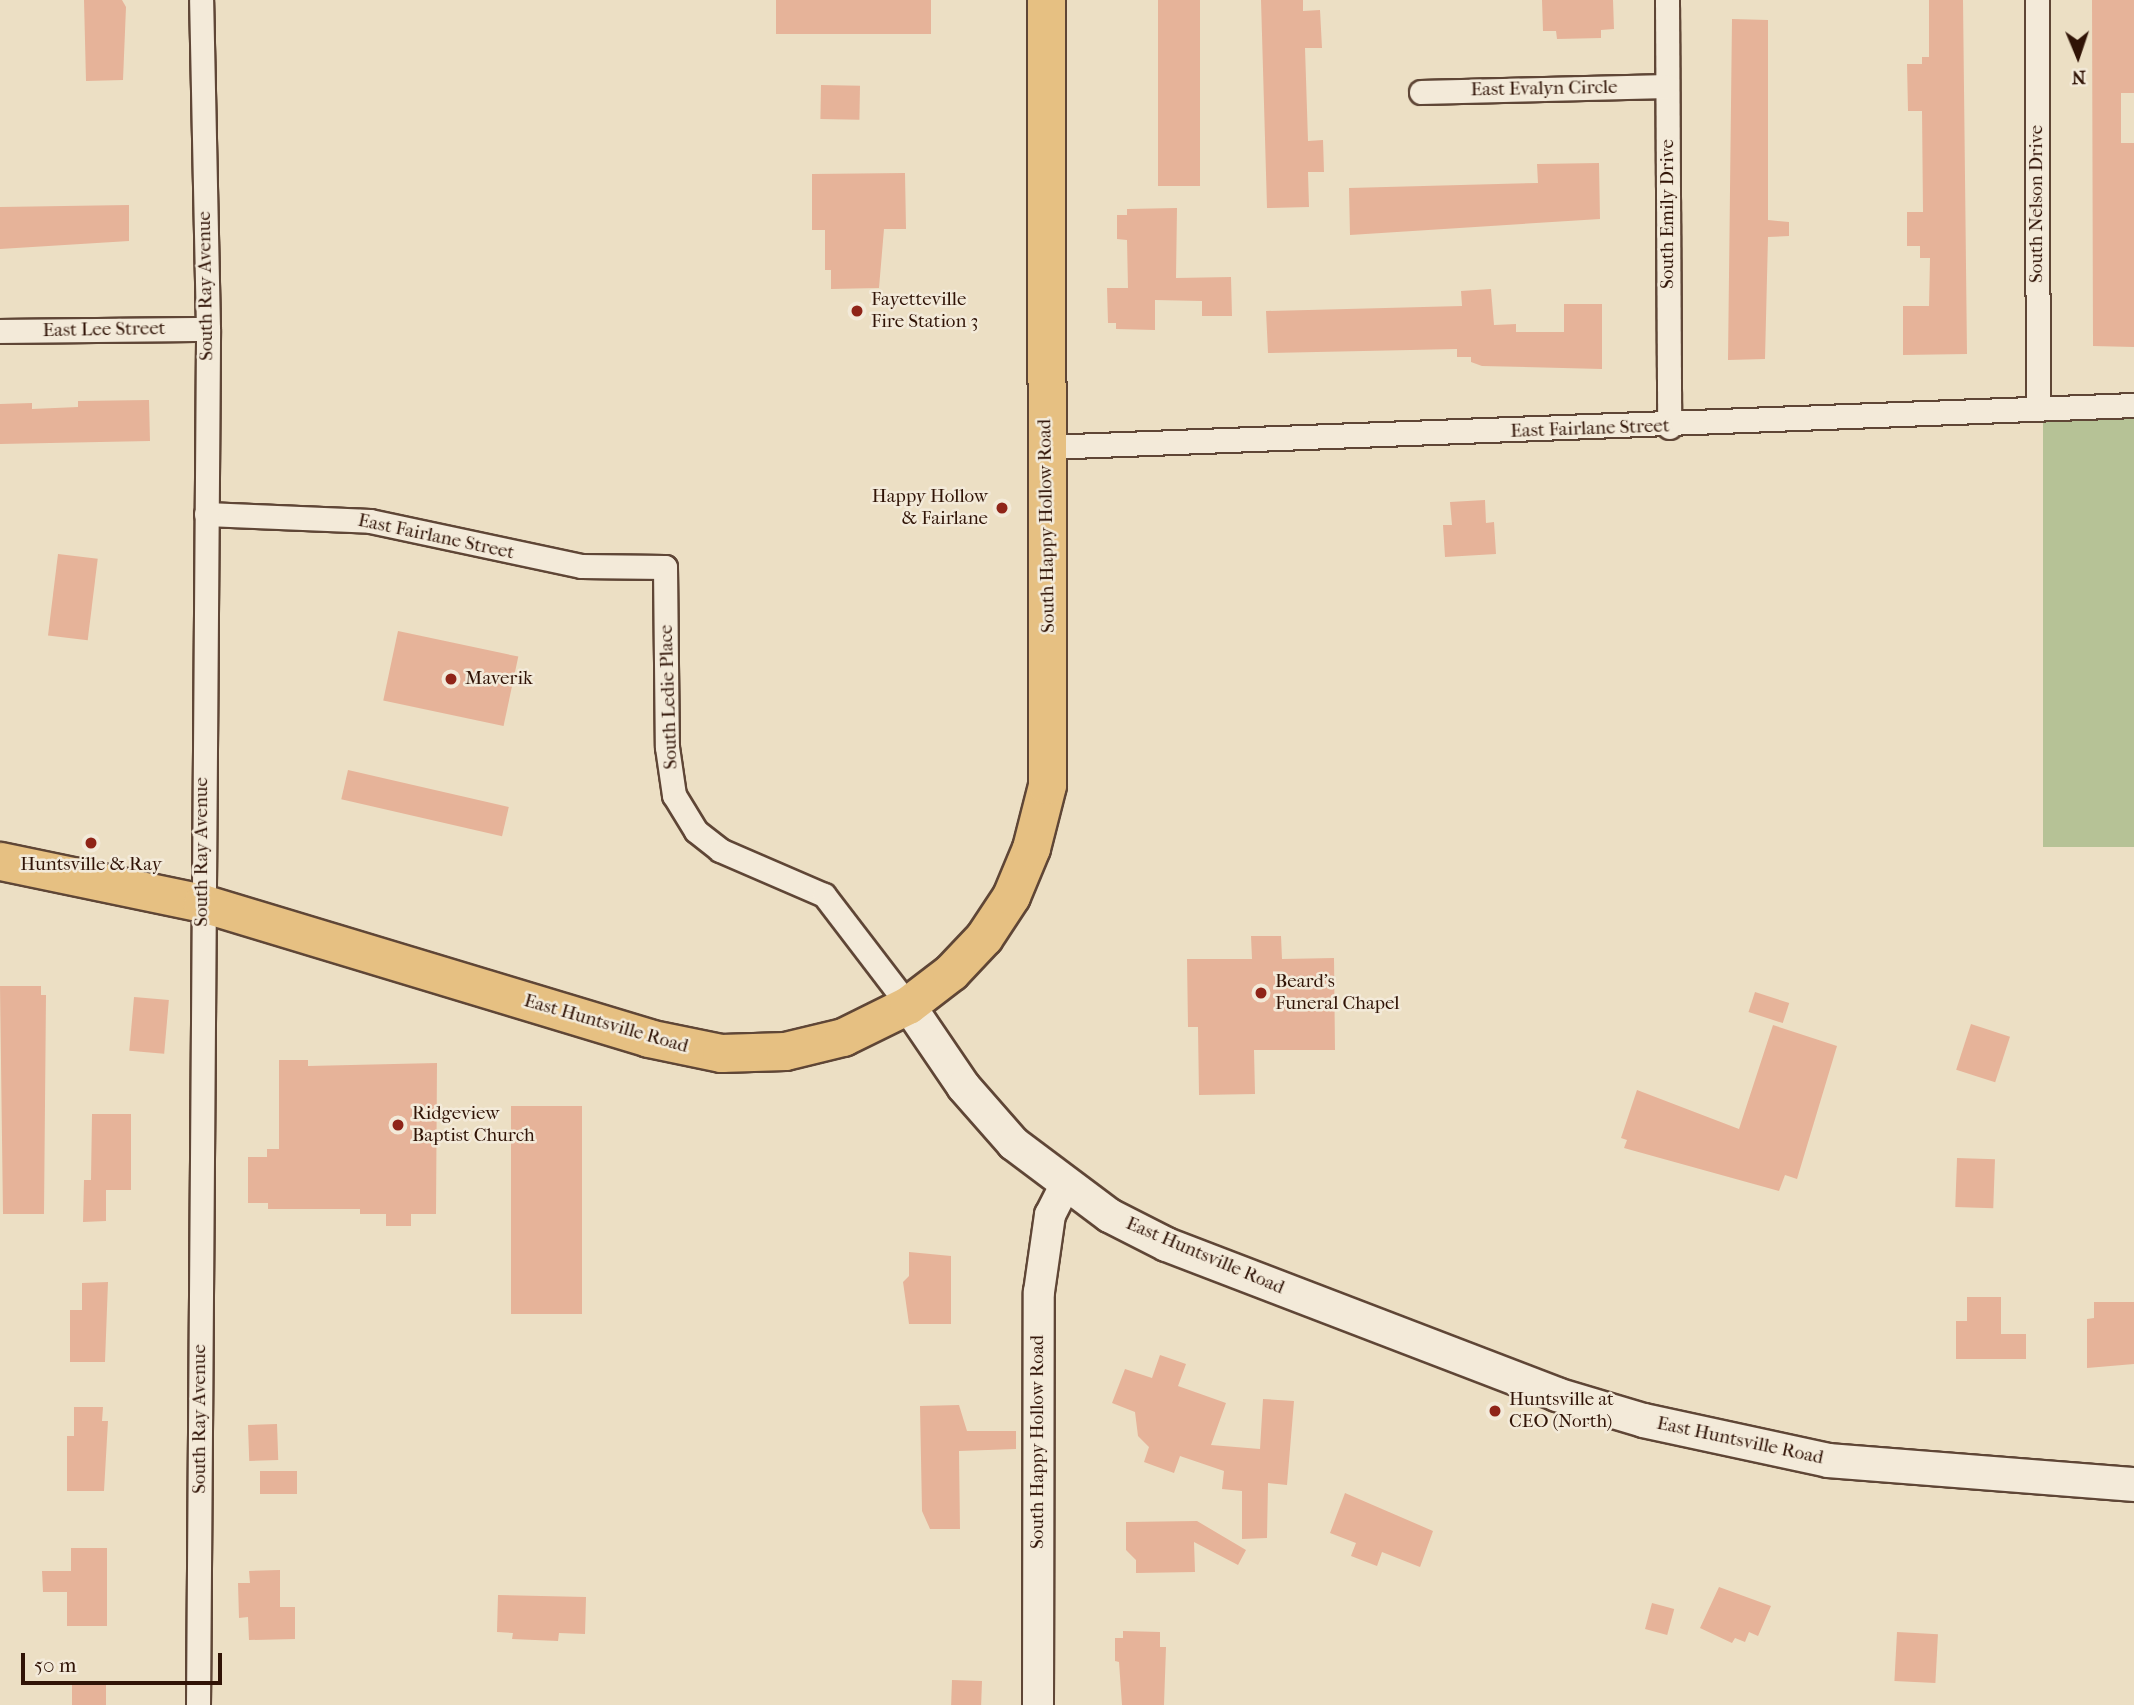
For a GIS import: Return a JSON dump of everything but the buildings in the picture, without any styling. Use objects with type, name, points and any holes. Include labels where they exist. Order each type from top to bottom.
[{"type":"main road","name":"South Happy Hollow Road","points":[[908,1005],[976,946],[1011,895],[1031,848],[1047,785],[1046,0]]},
{"type":"main road","name":"East Huntsville Road","points":[[0,861],[202,903],[648,1038],[721,1053],[785,1051],[843,1037],[908,1005],[972,1096],[1013,1143],[1066,1184],[1166,1244],[1556,1394],[1643,1420],[1828,1460],[2134,1484]]},
{"type":"street","name":"South Ray Avenue","points":[[198,1705],[208,329],[201,0]]},
{"type":"street","name":"South Emily Drive","points":[[1667,0],[1669,427]]},
{"type":"street","name":"South Nelson Drive","points":[[2037,0],[2038,408]]},
{"type":"street","name":"East Evalyn Circle","points":[[1421,92],[1667,86]]},
{"type":"street","name":"East Lee Street","points":[[0,331],[208,329]]},
{"type":"street","name":"East Fairlane Street","points":[[1046,447],[1669,427],[2134,405]]},
{"type":"street","name":"East Fairlane Street","points":[[206,514],[346,518],[581,566],[665,567]]},
{"type":"street","name":"South Ledie Place","points":[[665,567],[667,747],[674,795],[696,831],[720,850],[824,895],[908,1005]]},
{"type":"street","name":"South Happy Hollow Road","points":[[1038,1705],[1039,1292],[1050,1216],[1066,1184]]},
{"type":"green space","points":[[2043,405],[2134,405],[2134,847],[2043,847]]},
{"type":"place","name":"Fayetteville Fire Station 3","points":[[857,311]]},
{"type":"place","name":"Happy Hollow & Fairlane","points":[[1002,508]]},
{"type":"place","name":"Maverik","points":[[451,679]]},
{"type":"place","name":"Huntsville & Ray","points":[[91,843]]},
{"type":"place","name":"Beard's Funeral Chapel","points":[[1261,993]]},
{"type":"place","name":"Ridgeview Baptist Church","points":[[398,1125]]},
{"type":"place","name":"Huntsville at CEO (North)","points":[[1495,1411]]}]
